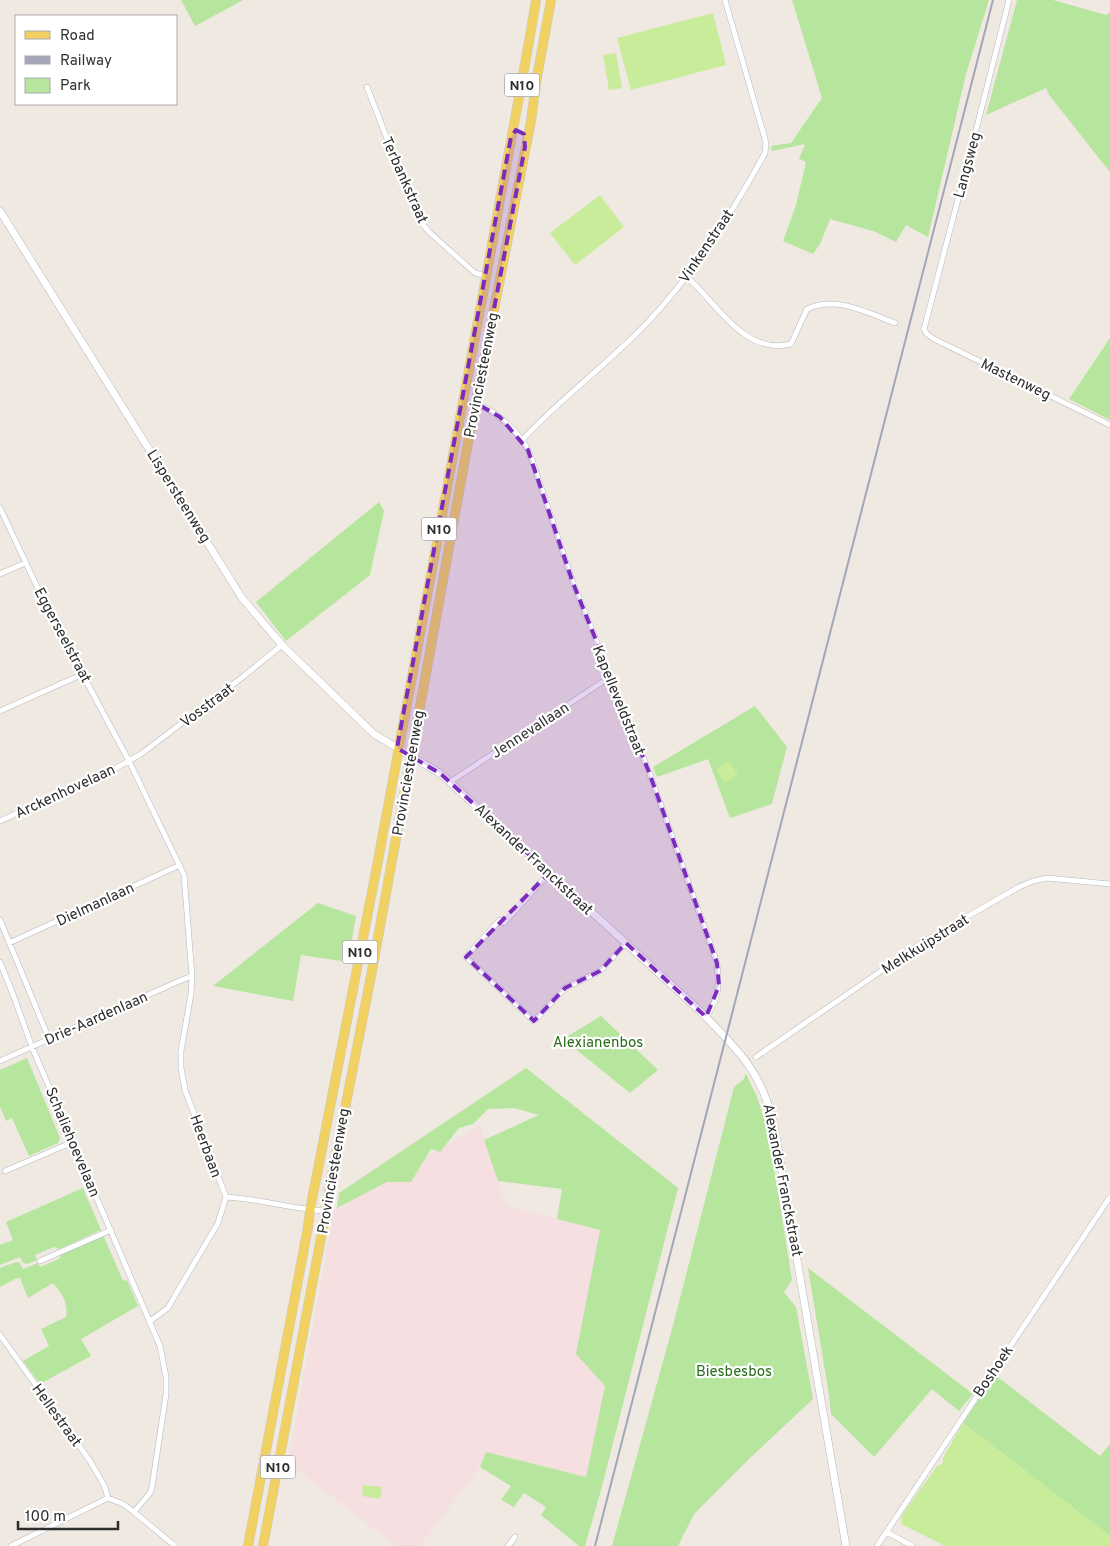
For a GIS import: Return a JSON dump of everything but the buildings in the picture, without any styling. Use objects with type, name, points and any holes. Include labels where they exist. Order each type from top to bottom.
[{"type":"main road","name":"Provinciesteenweg","points":[[248,1546],[310,1210],[375,876],[511,137],[516,119],[536,0]]},
{"type":"main road","name":"Provinciesteenweg","points":[[263,1546],[331,1180],[373,967],[551,0]]},
{"type":"main road","points":[[511,137],[516,130],[520,131],[524,134],[525,147]]},
{"type":"main road","points":[[467,377],[469,383],[468,391],[471,394],[476,394],[479,389]]},
{"type":"street","name":"Vinkenstraat","points":[[522,440],[647,323],[686,276],[720,226],[765,153],[766,143],[725,0]]},
{"type":"street","name":"Langsweg","points":[[924,329],[1009,0]]},
{"type":"street","name":"Terbankstraat","points":[[367,87],[415,211],[429,232],[475,273],[486,276]]},
{"type":"street","name":"Lispersteenweg","points":[[0,211],[242,598],[282,645],[374,734],[411,756]]},
{"type":"street","points":[[686,276],[733,327],[757,341],[771,346],[791,344],[807,308],[815,305],[846,306],[895,323]]},
{"type":"street","name":"Mastenweg","points":[[924,329],[927,334],[934,338],[1110,425]]},
{"type":"street","name":"Kapelleveldstraat","points":[[476,406],[481,405],[500,417],[522,440],[528,450],[573,583],[649,772],[717,963],[719,986],[717,998],[706,1017]]},
{"type":"street","name":"Eggerseelstraat","points":[[0,508],[49,612],[129,761]]},
{"type":"street","points":[[0,574],[25,563]]},
{"type":"street","name":"Vosstraat","points":[[129,761],[205,706],[282,645]]},
{"type":"street","points":[[0,711],[83,674]]},
{"type":"street","name":"Jennevallaan","points":[[450,782],[610,677]]},
{"type":"street","name":"Alexander Franckstraat","points":[[411,756],[450,782],[706,1017],[726,1037],[750,1066],[767,1097],[781,1161],[846,1546]]},
{"type":"street","name":"Arckenhovelaan","points":[[0,821],[129,761]]},
{"type":"street","name":"Heerbaan","points":[[129,761],[184,876],[192,976],[191,994],[181,1051],[181,1068],[186,1090],[226,1197],[218,1223],[168,1308],[150,1321]]},
{"type":"street","name":"Dielmanlaan","points":[[9,943],[180,865]]},
{"type":"street","points":[[549,873],[504,923],[500,920],[466,957],[534,1021],[564,988],[600,971],[626,943]]},
{"type":"street","name":"Melkkuipstraat","points":[[756,1057],[923,942],[1019,887],[1047,878],[1110,884]]},
{"type":"street","points":[[0,920],[50,1040]]},
{"type":"street","name":"Schaliehoevelaan","points":[[0,962],[32,1047],[150,1321]]},
{"type":"street","name":"Drie-Aardenlaan","points":[[0,1062],[192,976]]},
{"type":"street","points":[[5,1171],[73,1142]]},
{"type":"street","name":"Boshoek","points":[[877,1546],[1110,1196]]},
{"type":"street","points":[[226,1197],[245,1198],[260,1202],[326,1211]]},
{"type":"street","points":[[40,1261],[111,1230]]},
{"type":"street","points":[[134,1512],[150,1493],[166,1394],[164,1362],[150,1321]]},
{"type":"street","name":"Hellestraat","points":[[0,1335],[90,1461],[104,1485],[108,1498]]},
{"type":"street","points":[[11,1546],[108,1498],[123,1504],[175,1546]]},
{"type":"street","points":[[887,1532],[912,1546]]},
{"type":"street","points":[[508,1546],[515,1537]]},
{"type":"highlighted area","points":[[516,130],[524,134],[525,147],[476,403],[500,417],[528,450],[573,583],[649,772],[717,963],[719,986],[706,1017],[626,943],[600,971],[565,988],[534,1021],[466,957],[549,873],[441,774],[397,748],[511,137]]},
{"type":"shaded area","points":[[480,1125],[506,1206],[600,1230],[576,1354],[605,1386],[586,1477],[486,1452],[480,1467],[420,1546],[396,1546],[288,1463],[334,1211]]},
{"type":"green space","points":[[181,0],[243,0],[195,26]]},
{"type":"green space","points":[[792,0],[989,0],[966,74],[928,237],[906,225],[896,242],[873,231],[830,219],[820,244],[813,254],[783,241],[796,205],[806,162],[799,159],[805,144],[772,151],[771,146],[791,143],[822,98]]},
{"type":"green space","points":[[1017,0],[1053,0],[1106,15],[1110,12],[1110,172],[1049,95],[1046,88],[986,115]]},
{"type":"green space","points":[[713,13],[726,65],[631,90],[617,38]]},
{"type":"green space","points":[[616,53],[622,88],[609,90],[603,55]]},
{"type":"green space","points":[[600,195],[624,227],[575,265],[550,233]]},
{"type":"green space","points":[[1110,338],[1110,420],[1069,399]]},
{"type":"green space","points":[[379,502],[384,511],[370,575],[286,641],[256,602]]},
{"type":"green space","points":[[755,706],[787,747],[772,804],[730,818],[708,759],[657,777],[653,767]]},
{"type":"green space","points":[[728,761],[738,774],[725,783],[716,770]]},
{"type":"green space","points":[[318,903],[356,916],[348,962],[301,955],[293,1001],[213,986]]},
{"type":"green space","name":"Alexianenbos","points":[[601,1016],[658,1070],[630,1093],[563,1039]]},
{"type":"green space","points":[[27,1058],[60,1138],[58,1143],[29,1156],[12,1118],[6,1121],[0,1107],[0,1070]]},
{"type":"green space","points":[[526,1068],[678,1188],[585,1546],[579,1546],[541,1515],[546,1507],[524,1493],[514,1507],[501,1500],[511,1486],[480,1467],[486,1452],[586,1477],[605,1386],[576,1354],[600,1230],[557,1219],[562,1189],[498,1181],[484,1140],[539,1115],[514,1108],[488,1109],[473,1124],[459,1128],[440,1152],[431,1149],[411,1182],[387,1182],[337,1208],[339,1193]]},
{"type":"green space","name":"Biesbesbos","points":[[746,1074],[768,1129],[792,1280],[784,1292],[796,1307],[813,1399],[694,1514],[678,1546],[612,1546],[675,1318],[734,1087],[743,1080]]},
{"type":"green space","points":[[83,1188],[101,1230],[59,1249],[54,1247],[35,1255],[37,1260],[27,1264],[23,1263],[20,1257],[0,1265],[0,1245],[13,1240],[6,1222]]},
{"type":"green space","points":[[104,1237],[123,1281],[127,1280],[138,1306],[81,1339],[91,1356],[40,1384],[23,1361],[49,1346],[41,1329],[66,1317],[65,1303],[59,1290],[53,1283],[28,1298],[20,1278],[0,1287],[0,1268],[16,1262],[20,1263],[23,1269],[38,1263],[40,1267],[59,1259],[61,1255]]},
{"type":"green space","points":[[808,1268],[973,1394],[959,1411],[932,1389],[874,1457],[831,1414]]},
{"type":"green space","points":[[995,1375],[1100,1456],[1110,1444],[1110,1536],[963,1423]]},
{"type":"green space","points":[[963,1423],[1110,1536],[1110,1546],[945,1546],[901,1524],[902,1515],[937,1466],[943,1462],[943,1458]]},
{"type":"green space","points":[[363,1485],[382,1487],[380,1499],[362,1496]]},
{"type":"railway","points":[[595,1546],[993,0]]}]
